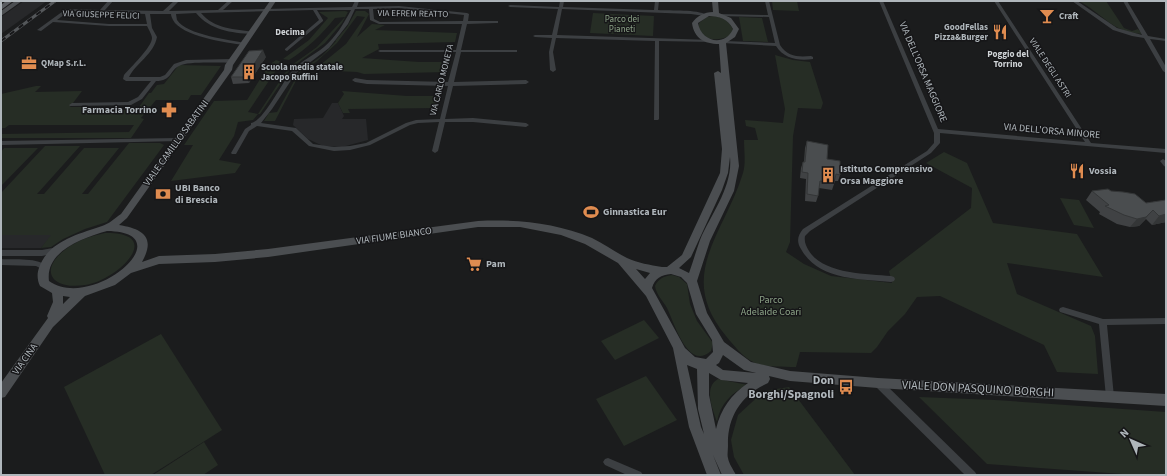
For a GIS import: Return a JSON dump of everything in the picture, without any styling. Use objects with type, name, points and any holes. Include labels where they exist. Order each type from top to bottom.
[{"type":"main road","points":[[1,8],[10,1]]},
{"type":"street","points":[[1,14],[19,1]]},
{"type":"street","points":[[101,11],[111,1]]},
{"type":"street","points":[[169,7],[171,1]]},
{"type":"street","points":[[164,13],[177,1]]},
{"type":"street","points":[[220,10],[231,1]]},
{"type":"street","name":"VIALE CAMILLO SABATINI","points":[[228,70],[241,58],[270,9],[273,1]]},
{"type":"street","name":"VIALE CAMILLO SABATINI","points":[[107,228],[124,216],[228,70],[232,61],[244,44],[270,9],[279,1]]},
{"type":"street","points":[[234,153],[247,130],[253,124],[259,122],[296,70],[326,47],[339,33],[347,22],[357,1]]},
{"type":"street","points":[[553,70],[551,52],[562,1]]},
{"type":"street","points":[[656,12],[657,1]]},
{"type":"street","points":[[707,15],[709,1]]},
{"type":"street","points":[[714,1],[717,15]]},
{"type":"street","points":[[766,1],[778,45],[783,53],[788,56],[811,58]]},
{"type":"street","name":"VIA DELL'ORSA MAGGIORE","points":[[881,1],[937,131],[937,143],[929,152],[809,228],[801,237],[806,252],[824,266],[847,275],[891,279]]},
{"type":"street","name":"VIALE DEGLI ASTRI","points":[[996,1],[1089,144]]},
{"type":"street","points":[[1074,1],[1113,28],[1128,34],[1166,40]]},
{"type":"street","points":[[1125,1],[1166,71]]},
{"type":"street","points":[[510,6],[707,15],[770,16]]},
{"type":"street","points":[[39,30],[68,10],[173,13],[220,10],[315,10],[371,8]]},
{"type":"street","name":"VIA CARLO MONETA","points":[[371,8],[419,8],[441,13],[467,14],[435,151]]},
{"type":"street","name":"VIA EFREM REATTO","points":[[371,8],[372,20],[378,23],[466,23]]},
{"type":"street","points":[[287,50],[321,20],[315,10]]},
{"type":"street","points":[[197,12],[204,19],[215,25],[232,30],[252,33]]},
{"type":"street","points":[[147,13],[149,25],[155,37],[154,43],[125,78],[130,80],[154,80],[166,77],[176,65],[183,63],[232,61]]},
{"type":"street","points":[[173,13],[173,17],[176,21],[200,36],[244,44]]},
{"type":"street","points":[[707,15],[697,20],[695,27],[702,37],[718,42],[733,37],[735,28],[730,20],[717,15]]},
{"type":"street","name":"VIA GIUSEPPE FELICI","points":[[52,21],[109,25],[149,25]]},
{"type":"street","points":[[466,23],[496,22]]},
{"type":"street","points":[[535,36],[778,45]]},
{"type":"street","points":[[656,119],[657,40]]},
{"type":"street","points":[[647,288],[651,278],[666,271],[686,257],[718,190],[724,173],[726,149],[718,42]]},
{"type":"street","points":[[718,42],[735,155],[735,169],[731,187],[706,241],[692,281],[700,312],[719,345],[718,352],[714,359],[704,364],[701,390],[703,408],[711,436],[729,475]]},
{"type":"street","points":[[380,51],[516,51]]},
{"type":"street","points":[[72,105],[129,104],[140,98],[154,80]]},
{"type":"street","points":[[355,80],[367,82],[450,84],[526,82]]},
{"type":"street","points":[[253,124],[292,129],[298,132],[313,146],[337,149],[368,144],[414,122],[476,120],[526,125]]},
{"type":"street","name":"VIA DELL'ORSA MINORE","points":[[937,131],[1166,151]]},
{"type":"street","points":[[1,143],[178,140]]},
{"type":"street","name":"VIALE CAMILLO SABATINI","points":[[122,228],[124,216]]},
{"type":"street","name":"VIA FIUME BIANCO","points":[[129,270],[159,260],[215,258],[268,253],[478,224],[502,223],[533,225],[568,233],[590,242],[622,260]]},
{"type":"street","points":[[1,253],[42,253],[58,250],[82,236],[107,228],[122,228],[134,231],[141,237],[144,244],[141,255],[129,270],[107,283],[82,292],[57,292],[44,284],[42,275],[44,267],[58,250]]},
{"type":"street","name":"VIA FIUME BIANCO","points":[[141,255],[159,260]]},
{"type":"street","points":[[622,260],[684,274],[692,281]]},
{"type":"street","points":[[622,260],[647,288],[666,320],[678,347],[695,427],[714,475]]},
{"type":"street","points":[[1,262],[36,263],[44,267]]},
{"type":"street","name":"VIA CINA","points":[[1,393],[49,324],[58,305],[57,292]]},
{"type":"street","name":"VIA CINA","points":[[49,324],[82,292]]},
{"type":"street","points":[[1063,310],[1103,322],[1166,321]]},
{"type":"street","points":[[1103,322],[1110,397]]},
{"type":"street","name":"VIALE DON PASQUINO BORGHI","points":[[719,345],[744,364],[765,371],[790,376],[878,383],[1166,400]]},
{"type":"street","name":"VIALE DON PASQUINO BORGHI","points":[[678,347],[689,359],[704,364],[722,375],[764,379],[790,376]]},
{"type":"street","points":[[722,461],[722,432],[730,407],[743,392],[764,379]]},
{"type":"street","points":[[878,383],[972,475]]},
{"type":"street","points":[[608,462],[638,475]]},
{"type":"shaded area","points":[[24,1],[47,1],[1,34],[1,17]]},
{"type":"shaded area","points":[[332,103],[338,103],[344,116],[342,119],[366,119],[368,140],[342,147],[323,146],[308,139],[293,125],[294,119],[323,118]]},
{"type":"shaded area","points":[[1,235],[52,235],[41,248],[1,248]]},
{"type":"green space","points":[[772,1],[797,1],[799,11],[773,10]]},
{"type":"green space","points":[[1079,1],[1106,1],[1124,28],[1132,31],[1138,29],[1142,34],[1114,26]]},
{"type":"green space","points":[[356,11],[365,11],[369,14],[357,37],[372,24],[385,25],[375,30],[457,33],[455,42],[378,44],[379,49],[362,58],[419,62],[450,62],[446,72],[364,74],[357,72],[314,70],[346,44],[365,17],[357,16],[337,43],[316,62],[301,71],[275,121],[264,121],[269,113],[277,112],[299,72],[323,55],[347,27]]},
{"type":"green space","points":[[319,12],[348,12],[342,23],[325,43],[291,68],[260,114],[258,114],[289,67],[317,47],[345,17],[335,18],[302,51],[289,60],[283,59],[309,40],[328,18]]},
{"type":"green space","name":"Parco dei Pianeti","points":[[593,13],[654,16],[653,36],[590,33]]},
{"type":"green space","points":[[707,17],[720,17],[728,22],[733,30],[731,35],[721,39],[710,39],[701,34],[699,23]]},
{"type":"green space","points":[[739,17],[762,18],[768,42],[743,41]]},
{"type":"green space","name":"Parco Adelaide Coari","points":[[775,55],[793,60],[810,62],[823,103],[821,109],[798,108],[793,136],[790,242],[786,252],[804,264],[831,276],[892,283],[889,271],[971,208],[972,188],[926,163],[944,152],[967,163],[993,223],[1077,234],[1103,277],[1007,263],[1017,294],[1091,326],[1095,336],[1098,374],[1057,372],[1044,345],[940,296],[917,297],[905,314],[888,331],[871,353],[800,352],[796,367],[763,365],[749,360],[742,354],[726,336],[711,314],[705,293],[704,273],[716,235],[735,195],[743,173],[745,161],[744,140],[758,140],[755,128],[746,126],[745,120],[783,123],[785,109]]},
{"type":"green space","points":[[276,60],[285,63],[279,66],[248,112],[258,114],[253,120],[238,122],[234,136],[219,160],[241,164],[235,173],[171,181],[193,145],[184,145],[214,101],[247,100],[269,65]]},
{"type":"green space","points":[[179,65],[221,66],[201,95],[191,95],[188,100],[156,100],[141,118],[144,119],[131,138],[1,138],[1,134],[129,132],[134,125],[9,125],[5,128],[1,128],[1,94],[36,86],[41,86],[35,92],[82,91],[70,107],[100,107],[96,111],[121,111],[131,107],[126,114],[134,114],[149,93],[151,93],[157,85],[164,84]]},
{"type":"green space","points":[[342,91],[407,96],[441,96],[438,108],[348,109],[350,113],[343,113],[338,103],[344,94]]},
{"type":"green space","points":[[129,143],[160,143],[164,145],[107,222],[85,229],[63,239],[51,247],[41,248],[51,235],[1,235],[1,193],[45,146],[80,146],[37,194],[44,194],[84,148],[119,148],[82,194],[88,194]]},
{"type":"green space","points":[[4,148],[38,148],[1,186],[1,152]]},
{"type":"green space","points":[[1060,198],[1079,200],[1094,228],[1074,225]]},
{"type":"green space","points":[[105,233],[123,235],[133,240],[134,248],[130,257],[122,267],[98,282],[85,285],[64,285],[57,282],[51,271],[52,265],[57,257],[75,243]]},
{"type":"green space","points":[[672,275],[679,277],[687,284],[690,304],[697,321],[713,343],[711,351],[703,356],[695,355],[683,343],[667,308],[658,295],[655,286],[656,284],[664,277]]},
{"type":"green space","points":[[644,320],[659,338],[615,360],[601,341]]},
{"type":"green space","points":[[161,334],[222,430],[151,475],[105,475],[64,387]]},
{"type":"green space","points":[[646,376],[677,420],[624,446],[596,399]]},
{"type":"green space","points":[[718,379],[748,385],[737,391],[728,399],[721,410],[717,422],[710,399],[710,393],[713,383]]},
{"type":"green space","points":[[789,387],[855,475],[744,475],[734,457],[731,440],[738,415],[764,391]]},
{"type":"green space","points":[[919,397],[995,400],[1166,412],[1166,475],[1136,475],[987,464]]},
{"type":"green space","points":[[204,442],[218,465],[203,475],[153,475]]},
{"type":"building","points":[[263,50],[246,77],[231,77],[249,51]]},
{"type":"building","points":[[807,141],[828,145],[827,159],[840,161],[840,175],[836,174],[834,183],[820,181],[818,196],[807,194],[808,173],[802,172],[803,162],[805,162]]},
{"type":"building","points":[[1108,189],[1111,191],[1135,194],[1146,203],[1166,200],[1166,214],[1159,216],[1153,210],[1146,217],[1137,219],[1124,215],[1105,206],[1109,205],[1092,191]]},
{"type":"railway","points":[[1,41],[55,1]]},
{"type":"place","name":"Craft","points":[[1047,16]]},
{"type":"place","name":"GoodFellas Pizza&Burger","points":[[1000,32]]},
{"type":"place","name":"QMap S.r.L.","points":[[29,63]]},
{"type":"place","name":"Scuola media statale Jacopo Ruffini","points":[[249,72]]},
{"type":"place","name":"Farmacia Torrino","points":[[169,110]]},
{"type":"place","name":"Vossia","points":[[1077,171]]},
{"type":"place","name":"Istituto Comprensivo Orsa Maggiore","points":[[828,175]]},
{"type":"place","name":"UBI Banco di Brescia","points":[[163,194]]},
{"type":"place","name":"Ginnastica Eur","points":[[591,212]]},
{"type":"place","name":"Pam","points":[[474,264]]},
{"type":"place","name":"Don Borghi/Spagnoli","points":[[846,387]]},
{"type":"district","name":"Decima","points":[[290,32]]},
{"type":"district","name":"Poggio del Torrino","points":[[1008,60]]}]
